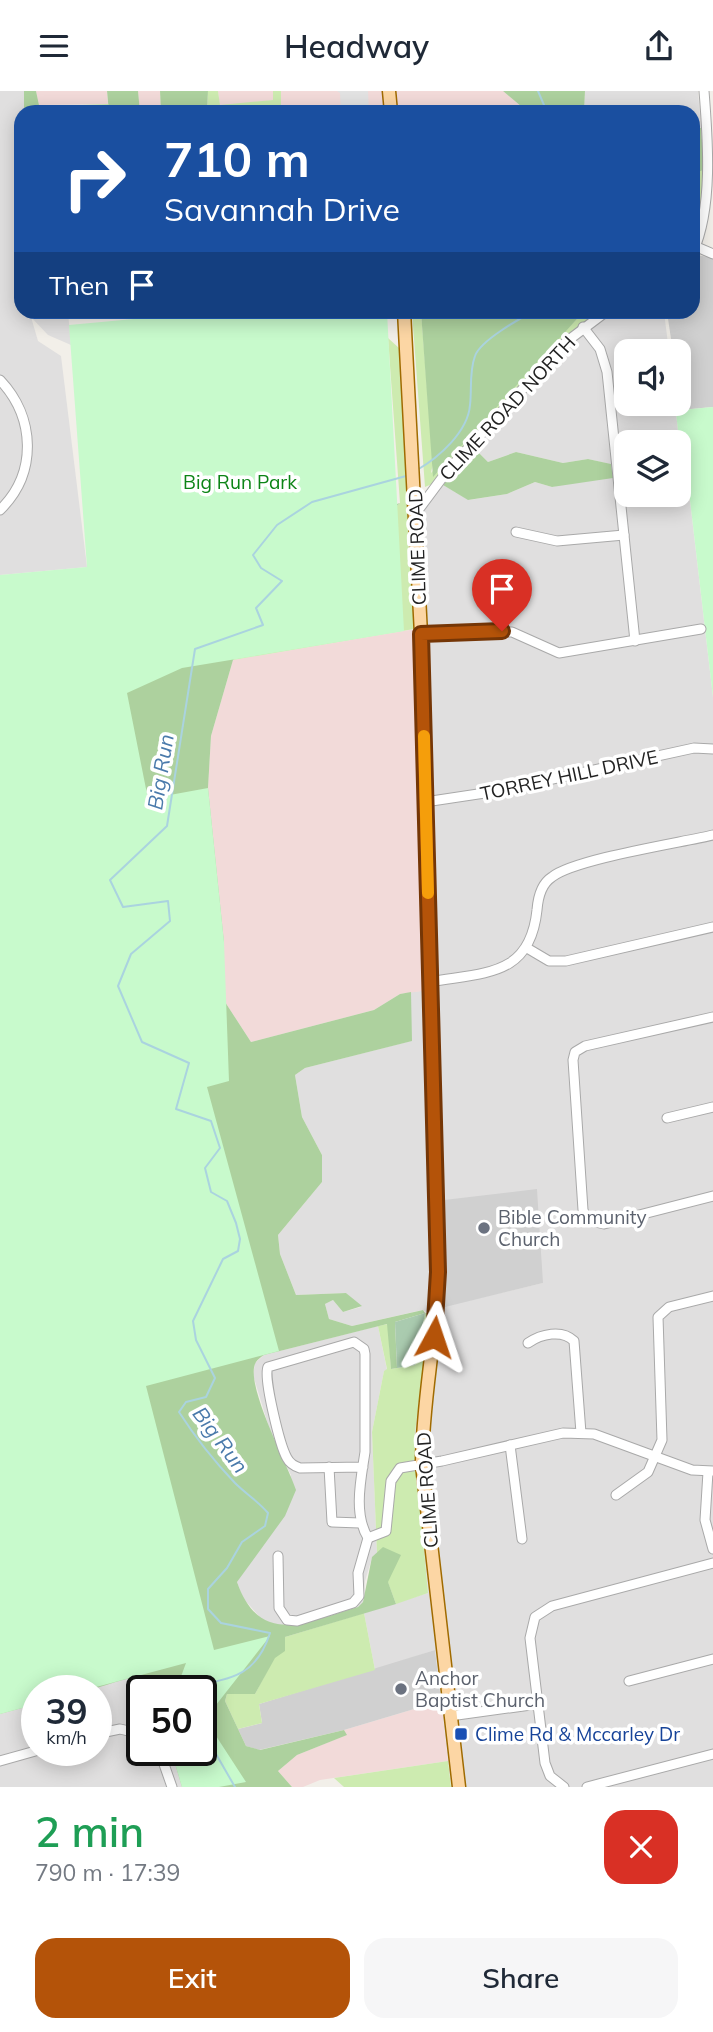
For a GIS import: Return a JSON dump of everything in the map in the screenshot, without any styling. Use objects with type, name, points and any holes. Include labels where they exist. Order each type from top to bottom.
[{"type":"main road","name":"CLIME ROAD","points":[[405,319],[421,634],[438,1283],[422,1422],[422,1465],[458,1787]]},
{"type":"street","points":[[700,238],[707,221],[711,185],[704,91]]},
{"type":"street","name":"CLIME ROAD NORTH","points":[[416,513],[448,470],[566,342],[595,319]]},
{"type":"street","points":[[583,327],[600,349],[607,372],[635,641]]},
{"type":"street","points":[[0,380],[16,400],[26,423],[28,447],[22,477],[0,510]]},
{"type":"street","points":[[516,532],[557,541],[624,535]]},
{"type":"street","points":[[421,634],[512,632],[559,653],[701,629]]},
{"type":"street","name":"TORREY HILL DRIVE","points":[[425,802],[498,791],[694,748],[713,749]]},
{"type":"street","points":[[430,982],[499,969],[516,960],[534,935],[541,889],[552,876],[569,868],[713,835]]},
{"type":"street","points":[[527,948],[549,961],[566,961],[713,927]]},
{"type":"street","points":[[713,1017],[585,1046],[575,1052],[573,1061],[583,1210],[590,1223],[604,1224],[713,1196]]},
{"type":"street","points":[[667,1118],[713,1107]]},
{"type":"street","points":[[616,1495],[645,1476],[655,1457],[663,1426],[658,1317],[669,1307],[713,1296]]},
{"type":"street","points":[[528,1343],[535,1338],[561,1334],[574,1342],[581,1433]]},
{"type":"street","points":[[278,1556],[279,1608],[289,1621],[353,1602],[359,1596],[358,1573],[369,1538],[360,1523],[365,1452],[365,1354],[364,1349],[354,1342],[268,1367],[265,1375],[287,1458],[300,1468],[363,1467]]},
{"type":"street","points":[[369,1538],[386,1531],[389,1524],[393,1473],[400,1468],[563,1433],[581,1433],[609,1439],[692,1471],[710,1471],[705,1520],[713,1549]]},
{"type":"street","points":[[510,1445],[522,1539]]},
{"type":"street","points":[[329,1467],[332,1522],[360,1523]]},
{"type":"street","points":[[562,1786],[547,1770],[530,1638],[535,1617],[552,1606],[713,1563]]},
{"type":"street","points":[[629,1681],[713,1659]]},
{"type":"street","points":[[450,1716],[538,1704]]},
{"type":"street","points":[[587,1787],[713,1754]]},
{"type":"street","points":[[0,1761],[21,1755]]},
{"type":"street","points":[[165,1766],[172,1787]]},
{"type":"shaded area","points":[[0,91],[24,91],[24,105],[14,105],[14,319],[32,319],[38,341],[61,356],[87,567],[0,575]]},
{"type":"shaded area","points":[[36,91],[107,91],[108,104],[39,105]]},
{"type":"shaded area","points":[[138,91],[160,91],[161,105],[139,105]]},
{"type":"shaded area","points":[[218,91],[273,91],[274,100],[220,105]]},
{"type":"shaded area","points":[[281,91],[503,91],[520,105],[281,105]]},
{"type":"shaded area","points":[[337,91],[368,91],[369,105],[341,105],[340,93]]},
{"type":"shaded area","points":[[585,91],[698,91],[699,105],[584,105]]},
{"type":"shaded area","points":[[700,256],[713,258],[713,407],[691,409],[691,339],[671,339],[668,319],[700,319]]},
{"type":"shaded area","points":[[33,319],[69,319],[71,345],[48,335]]},
{"type":"shaded area","points":[[603,319],[665,319],[667,339],[614,339],[614,416],[676,416],[678,430],[614,430],[614,472],[610,464],[588,459],[563,463],[516,452],[488,462],[474,448],[576,337]]},
{"type":"shaded area","points":[[614,472],[614,507],[691,507],[713,697],[713,1787],[451,1787],[435,1650],[375,1670],[364,1613],[428,1593],[414,1440],[430,1313],[422,1310],[352,1326],[329,1319],[325,1304],[333,1300],[343,1312],[361,1307],[346,1293],[296,1295],[280,1254],[278,1235],[322,1182],[322,1155],[302,1117],[295,1075],[305,1068],[411,1041],[411,992],[438,989],[424,510],[443,485],[469,500],[507,494],[535,482],[552,487]],"holes":[[[444,1200],[543,1283],[445,1306]]]},
{"type":"shaded area","points":[[427,627],[438,989],[400,994],[374,1010],[251,1042],[201,965],[224,942],[208,788],[211,736],[233,660]]},
{"type":"shaded area","points":[[537,1189],[543,1283],[445,1307],[444,1200]]},
{"type":"shaded area","points":[[378,1326],[387,1370],[384,1371],[372,1432],[377,1553],[372,1558],[365,1581],[363,1602],[358,1607],[288,1626],[264,1622],[243,1598],[237,1582],[291,1475],[273,1441],[253,1375],[255,1363],[264,1355]]},
{"type":"shaded area","points":[[435,1650],[441,1701],[344,1730],[259,1750],[246,1746],[238,1729],[262,1723],[259,1704]]},
{"type":"shaded area","points":[[126,1679],[126,1766],[176,1766],[182,1787],[0,1787],[0,1714],[21,1708],[21,1766],[112,1766],[112,1683]]},
{"type":"shaded area","points":[[441,1701],[448,1761],[320,1780],[303,1787],[292,1787],[278,1771],[297,1755],[346,1735],[344,1730]]},
{"type":"green space","points":[[24,91],[36,91],[39,105],[24,105]]},
{"type":"green space","points":[[107,91],[138,91],[139,105],[108,105]]},
{"type":"green space","points":[[160,91],[208,91],[207,105],[161,105]]},
{"type":"green space","points":[[208,91],[218,91],[220,105],[207,105]]},
{"type":"green space","points":[[273,91],[281,91],[281,105],[220,105],[273,100]]},
{"type":"green space","points":[[503,91],[585,91],[584,105],[520,105]]},
{"type":"green space","points":[[700,128],[701,128],[704,170],[700,171]]},
{"type":"green space","points":[[704,170],[707,198],[700,221],[700,171]]},
{"type":"green space","name":"Big Run Park","points":[[134,319],[387,319],[404,631],[182,668],[127,693],[148,799],[208,788],[224,942],[229,1081],[207,1087],[279,1351],[146,1386],[214,1650],[270,1636],[217,1704],[217,1675],[182,1675],[186,1663],[141,1675],[126,1675],[126,1679],[112,1683],[112,1675],[21,1675],[21,1708],[0,1714],[0,575],[87,567],[69,325]]},
{"type":"green space","points":[[413,319],[422,319],[433,463],[431,473],[577,319],[589,319],[573,330],[432,484],[425,487]]},
{"type":"green space","points":[[422,319],[577,319],[433,477]]},
{"type":"green space","points":[[388,338],[399,348],[414,629],[233,660],[400,503]]},
{"type":"green space","points":[[713,407],[713,697],[691,507],[691,430],[678,430],[676,416],[691,416],[691,409]]},
{"type":"green space","points":[[474,448],[488,462],[516,452],[563,463],[588,459],[611,464],[613,478],[552,487],[535,482],[507,494],[468,500],[443,485]]},
{"type":"green space","name":"Big Run Park","points":[[400,503],[233,660],[211,736],[208,788],[224,942],[201,965],[251,1042],[374,1010],[400,994],[411,992],[412,1041],[305,1068],[295,1075],[302,1117],[322,1155],[322,1182],[278,1235],[280,1254],[296,1295],[346,1293],[362,1306],[343,1312],[333,1300],[325,1304],[329,1319],[352,1326],[423,1310],[425,1313],[395,1322],[397,1368],[391,1369],[387,1324],[264,1355],[256,1362],[254,1372],[261,1405],[296,1490],[285,1516],[237,1582],[247,1603],[259,1616],[272,1623],[287,1625],[304,1623],[358,1607],[363,1602],[372,1557],[383,1547],[401,1555],[388,1582],[396,1604],[285,1637],[285,1651],[275,1658],[255,1694],[227,1694],[225,1701],[246,1746],[260,1750],[344,1730],[347,1735],[297,1755],[278,1771],[292,1787],[182,1787],[176,1766],[217,1766],[217,1675],[126,1675],[126,1680],[112,1684],[112,1675],[21,1675],[21,1708],[0,1714],[0,636]]},
{"type":"green space","points":[[425,1313],[430,1313],[414,1440],[428,1593],[396,1604],[377,1553],[372,1432],[384,1371],[387,1369],[378,1326],[388,1324],[391,1369],[415,1365]]},
{"type":"green space","points":[[425,1313],[415,1365],[397,1368],[395,1322]]},
{"type":"green space","points":[[364,1613],[375,1670],[259,1704],[262,1723],[238,1729],[225,1701],[227,1694],[255,1694],[285,1637]]},
{"type":"green space","name":"Big Run Park","points":[[217,1737],[246,1782],[219,1787],[182,1787],[176,1766],[217,1766]]},
{"type":"green space","points":[[448,1761],[451,1787],[344,1787],[334,1778]]},
{"type":"waterway","name":"Big Run","points":[[538,91],[544,105]]},
{"type":"waterway","name":"Big Run","points":[[417,470],[451,443],[464,425],[470,405],[473,362],[478,350],[520,319]]},
{"type":"waterway","name":"Big Run","points":[[217,1681],[232,1677],[251,1666],[265,1647],[270,1633],[221,1623],[208,1609],[208,1589],[227,1568],[242,1542],[265,1526],[268,1513],[220,1466],[179,1412],[186,1402],[206,1397],[215,1378],[196,1340],[193,1321],[223,1259],[238,1251],[240,1239],[227,1201],[211,1192],[205,1168],[220,1148],[211,1121],[176,1109],[189,1063],[142,1042],[118,986],[131,954],[170,921],[168,901],[123,907],[110,880],[167,826],[195,649],[263,625],[256,608],[282,581],[261,568],[253,555],[277,525],[312,502],[406,476]]},
{"type":"waterway","name":"Big Run","points":[[217,1756],[235,1787]]},
{"type":"slow traffic","points":[[424,736],[428,893]]},
{"type":"place","name":"Bible Community Church","points":[[484,1228]]},
{"type":"place","name":"Anchor Baptist Church","points":[[401,1689]]},
{"type":"place","name":"Clime Rd & Mccarley Dr","points":[[461,1734]]},
{"type":"route","points":[[434,1337],[438,1272],[421,634],[502,631]]}]
